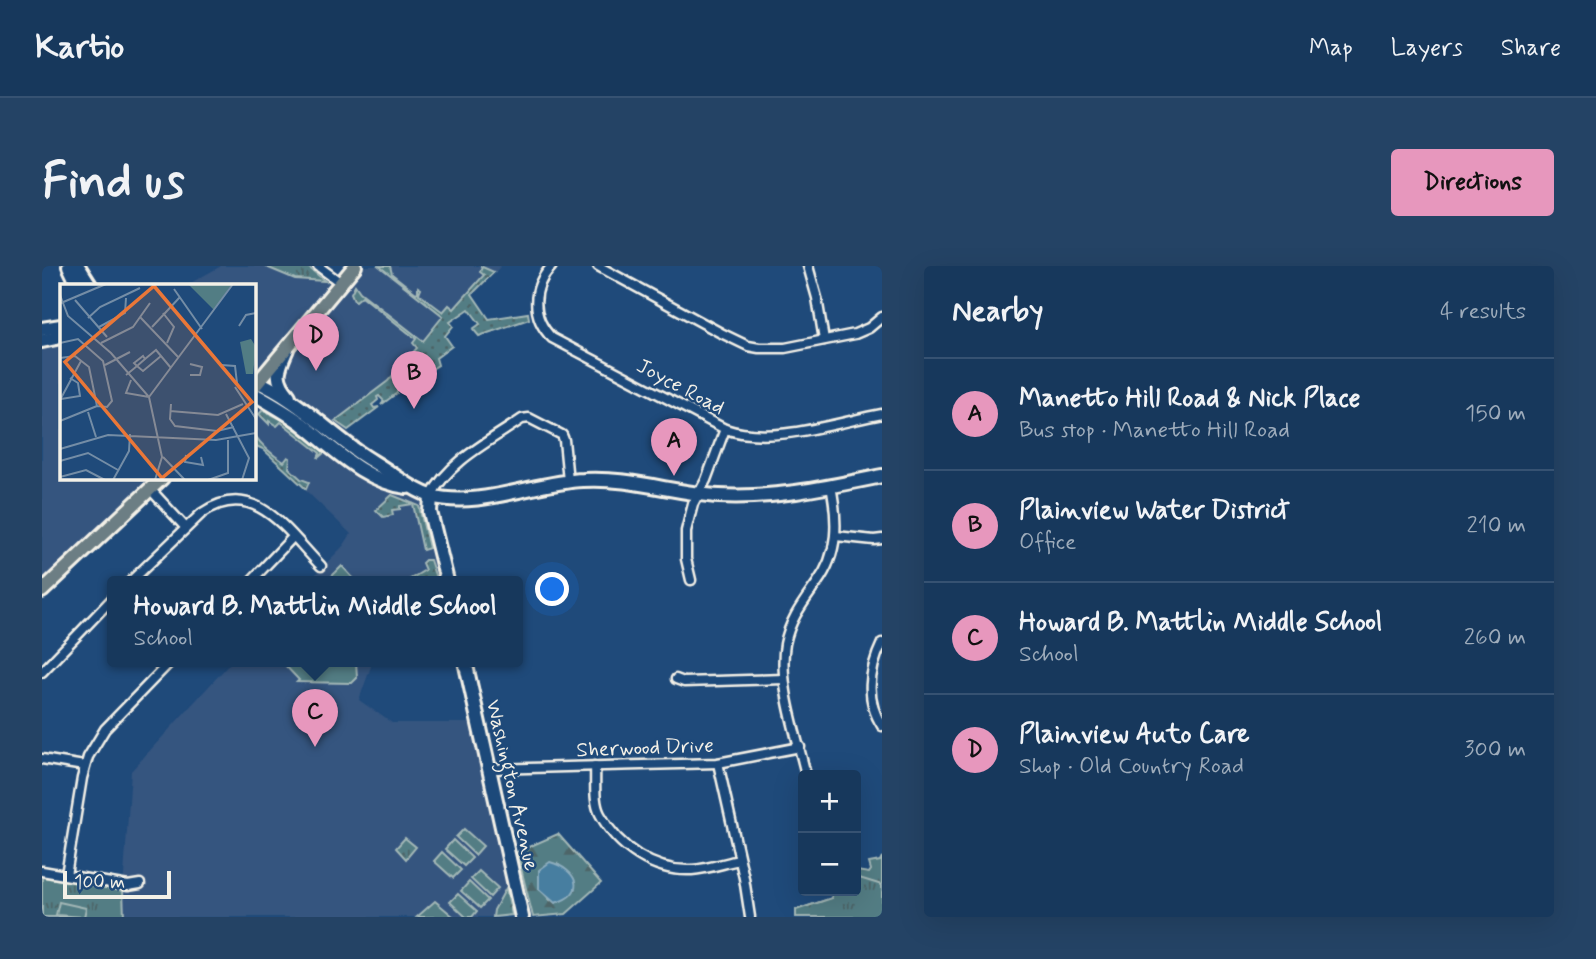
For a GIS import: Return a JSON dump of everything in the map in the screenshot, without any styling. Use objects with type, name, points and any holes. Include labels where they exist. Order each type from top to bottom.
[{"type":"main road","points":[[69,266],[78,284]]},
{"type":"main road","points":[[78,266],[89,284]]},
{"type":"main road","points":[[256,385],[355,266]]},
{"type":"main road","points":[[42,329],[60,326]]},
{"type":"main road","points":[[42,341],[60,337]]},
{"type":"main road","points":[[290,343],[278,371],[280,384],[296,404],[362,470],[393,485],[411,488],[430,496],[483,498],[568,481],[606,479],[635,481],[716,496],[751,497],[882,476]]},
{"type":"main road","points":[[256,386],[296,404]]},
{"type":"main road","points":[[256,387],[298,421],[339,445]]},
{"type":"main road","points":[[42,591],[160,480]]},
{"type":"main road","points":[[430,496],[430,512],[446,576]]},
{"type":"main road","name":"Washington Avenue","points":[[466,667],[522,917]]},
{"type":"street","points":[[318,266],[341,283]]},
{"type":"street","name":"Joyce Road","points":[[552,266],[540,284],[536,297],[537,314],[544,330],[560,343],[724,429],[748,435],[778,434],[882,414]]},
{"type":"street","points":[[598,266],[748,346],[772,349],[862,332],[882,317]]},
{"type":"street","points":[[808,266],[824,340]]},
{"type":"street","points":[[430,496],[438,481],[457,464],[522,419],[529,418],[562,435],[568,481]]},
{"type":"street","points":[[691,580],[686,559],[686,531],[692,504],[706,480],[724,429]]},
{"type":"street","points":[[805,770],[784,678],[785,646],[790,625],[799,606],[827,567],[836,536],[837,522],[831,486]]},
{"type":"street","points":[[150,489],[186,528]]},
{"type":"street","points":[[136,576],[186,528],[214,505],[228,500],[242,500],[264,509],[321,566]]},
{"type":"street","points":[[836,536],[882,539]]},
{"type":"street","points":[[256,576],[293,537]]},
{"type":"street","points":[[42,672],[107,604]]},
{"type":"street","points":[[882,643],[871,678],[874,709],[882,726]]},
{"type":"street","points":[[66,875],[85,766],[106,729],[165,667]]},
{"type":"street","points":[[676,679],[684,682],[784,678]]},
{"type":"street","name":"Sherwood Drive","points":[[489,769],[718,763],[800,747]]},
{"type":"street","points":[[42,759],[85,766]]},
{"type":"street","points":[[718,763],[749,899],[750,917]]},
{"type":"street","points":[[595,766],[599,814],[638,856],[662,866],[691,870],[739,860]]},
{"type":"street","points":[[42,871],[128,886],[139,884]]},
{"type":"shaded area","points":[[221,266],[307,266],[342,294],[364,266],[501,266],[389,384],[339,425],[421,488],[437,567],[420,576],[314,576],[351,534],[256,443],[256,284],[189,284]]},
{"type":"shaded area","points":[[60,340],[60,480],[146,480],[42,584],[42,344]]},
{"type":"shaded area","points":[[226,667],[371,667],[359,700],[392,723],[472,723],[509,885],[492,917],[124,917],[123,890],[131,771]]},
{"type":"shaded area","points":[[550,862],[567,870],[575,881],[572,893],[566,899],[555,903],[539,889],[539,870]]},
{"type":"green space","points":[[264,266],[307,266],[325,281],[295,279]]},
{"type":"green space","points":[[379,266],[390,266],[392,274],[416,293],[418,287],[421,289],[419,294],[443,312],[449,305],[454,309],[484,275],[480,272],[480,266],[494,272],[472,294],[489,319],[528,313],[529,319],[479,336],[473,329],[480,324],[469,309],[450,322],[453,326],[445,336],[452,346],[436,358],[438,365],[424,374],[418,369],[397,384],[397,393],[381,405],[384,401],[377,397],[378,400],[372,405],[374,408],[379,407],[348,430],[335,421],[388,381],[417,348],[413,343],[416,339],[362,296],[354,300],[351,293],[355,285],[360,292],[423,341],[443,316]]},
{"type":"green space","points":[[263,410],[283,420],[325,452],[318,458],[320,453],[281,422],[277,426],[269,421],[269,424],[259,414]]},
{"type":"green space","points":[[256,437],[279,459],[284,462],[290,458],[289,468],[301,479],[309,482],[306,489],[263,449],[256,446]]},
{"type":"green space","points":[[392,495],[419,506],[429,548],[423,550],[413,504],[400,506],[400,509],[392,510],[393,515],[383,517],[376,510]]},
{"type":"green space","points":[[430,560],[435,576],[415,576],[425,570],[422,563]]},
{"type":"green space","points":[[342,566],[351,576],[332,576]]},
{"type":"green space","points":[[287,667],[313,667],[308,672],[313,667],[356,667],[357,678],[352,683],[297,682],[299,680]]},
{"type":"green space","points":[[464,829],[483,846],[475,855],[456,837]]},
{"type":"green space","points":[[558,834],[601,883],[566,914],[533,917],[517,852]],"holes":[[[558,864],[562,869],[550,900],[540,889]]]},
{"type":"green space","points":[[405,838],[416,847],[406,859],[396,848]]},
{"type":"green space","points":[[453,840],[472,858],[464,866],[445,849]]},
{"type":"green space","points":[[442,852],[461,870],[453,878],[434,861]]},
{"type":"green space","points":[[882,857],[882,917],[796,917],[796,910],[832,896],[861,896],[861,872],[869,873],[869,863],[880,861]]},
{"type":"green space","points":[[479,871],[498,888],[490,897],[471,879]]},
{"type":"green space","points":[[42,877],[123,890],[124,917],[42,917]]},
{"type":"green space","points":[[861,879],[882,885],[882,917],[796,917],[796,910],[832,898],[861,896]]},
{"type":"green space","points":[[469,882],[488,900],[480,908],[461,891]]},
{"type":"green space","points":[[506,888],[512,915],[493,917],[494,910]]},
{"type":"green space","points":[[458,894],[477,911],[472,917],[466,917],[450,902]]},
{"type":"green space","points":[[435,901],[454,917],[417,917]]},
{"type":"green space","points":[[59,902],[86,908],[84,917],[56,915]]},
{"type":"place","name":"Plainview Auto Care","points":[[316,371]]},
{"type":"place","name":"Plainview Water District","points":[[414,409]]},
{"type":"place","name":"Manetto Hill Road & Nick Place","points":[[674,476]]},
{"type":"place","name":"Howard B. Mattlin Middle School","points":[[315,747]]}]
